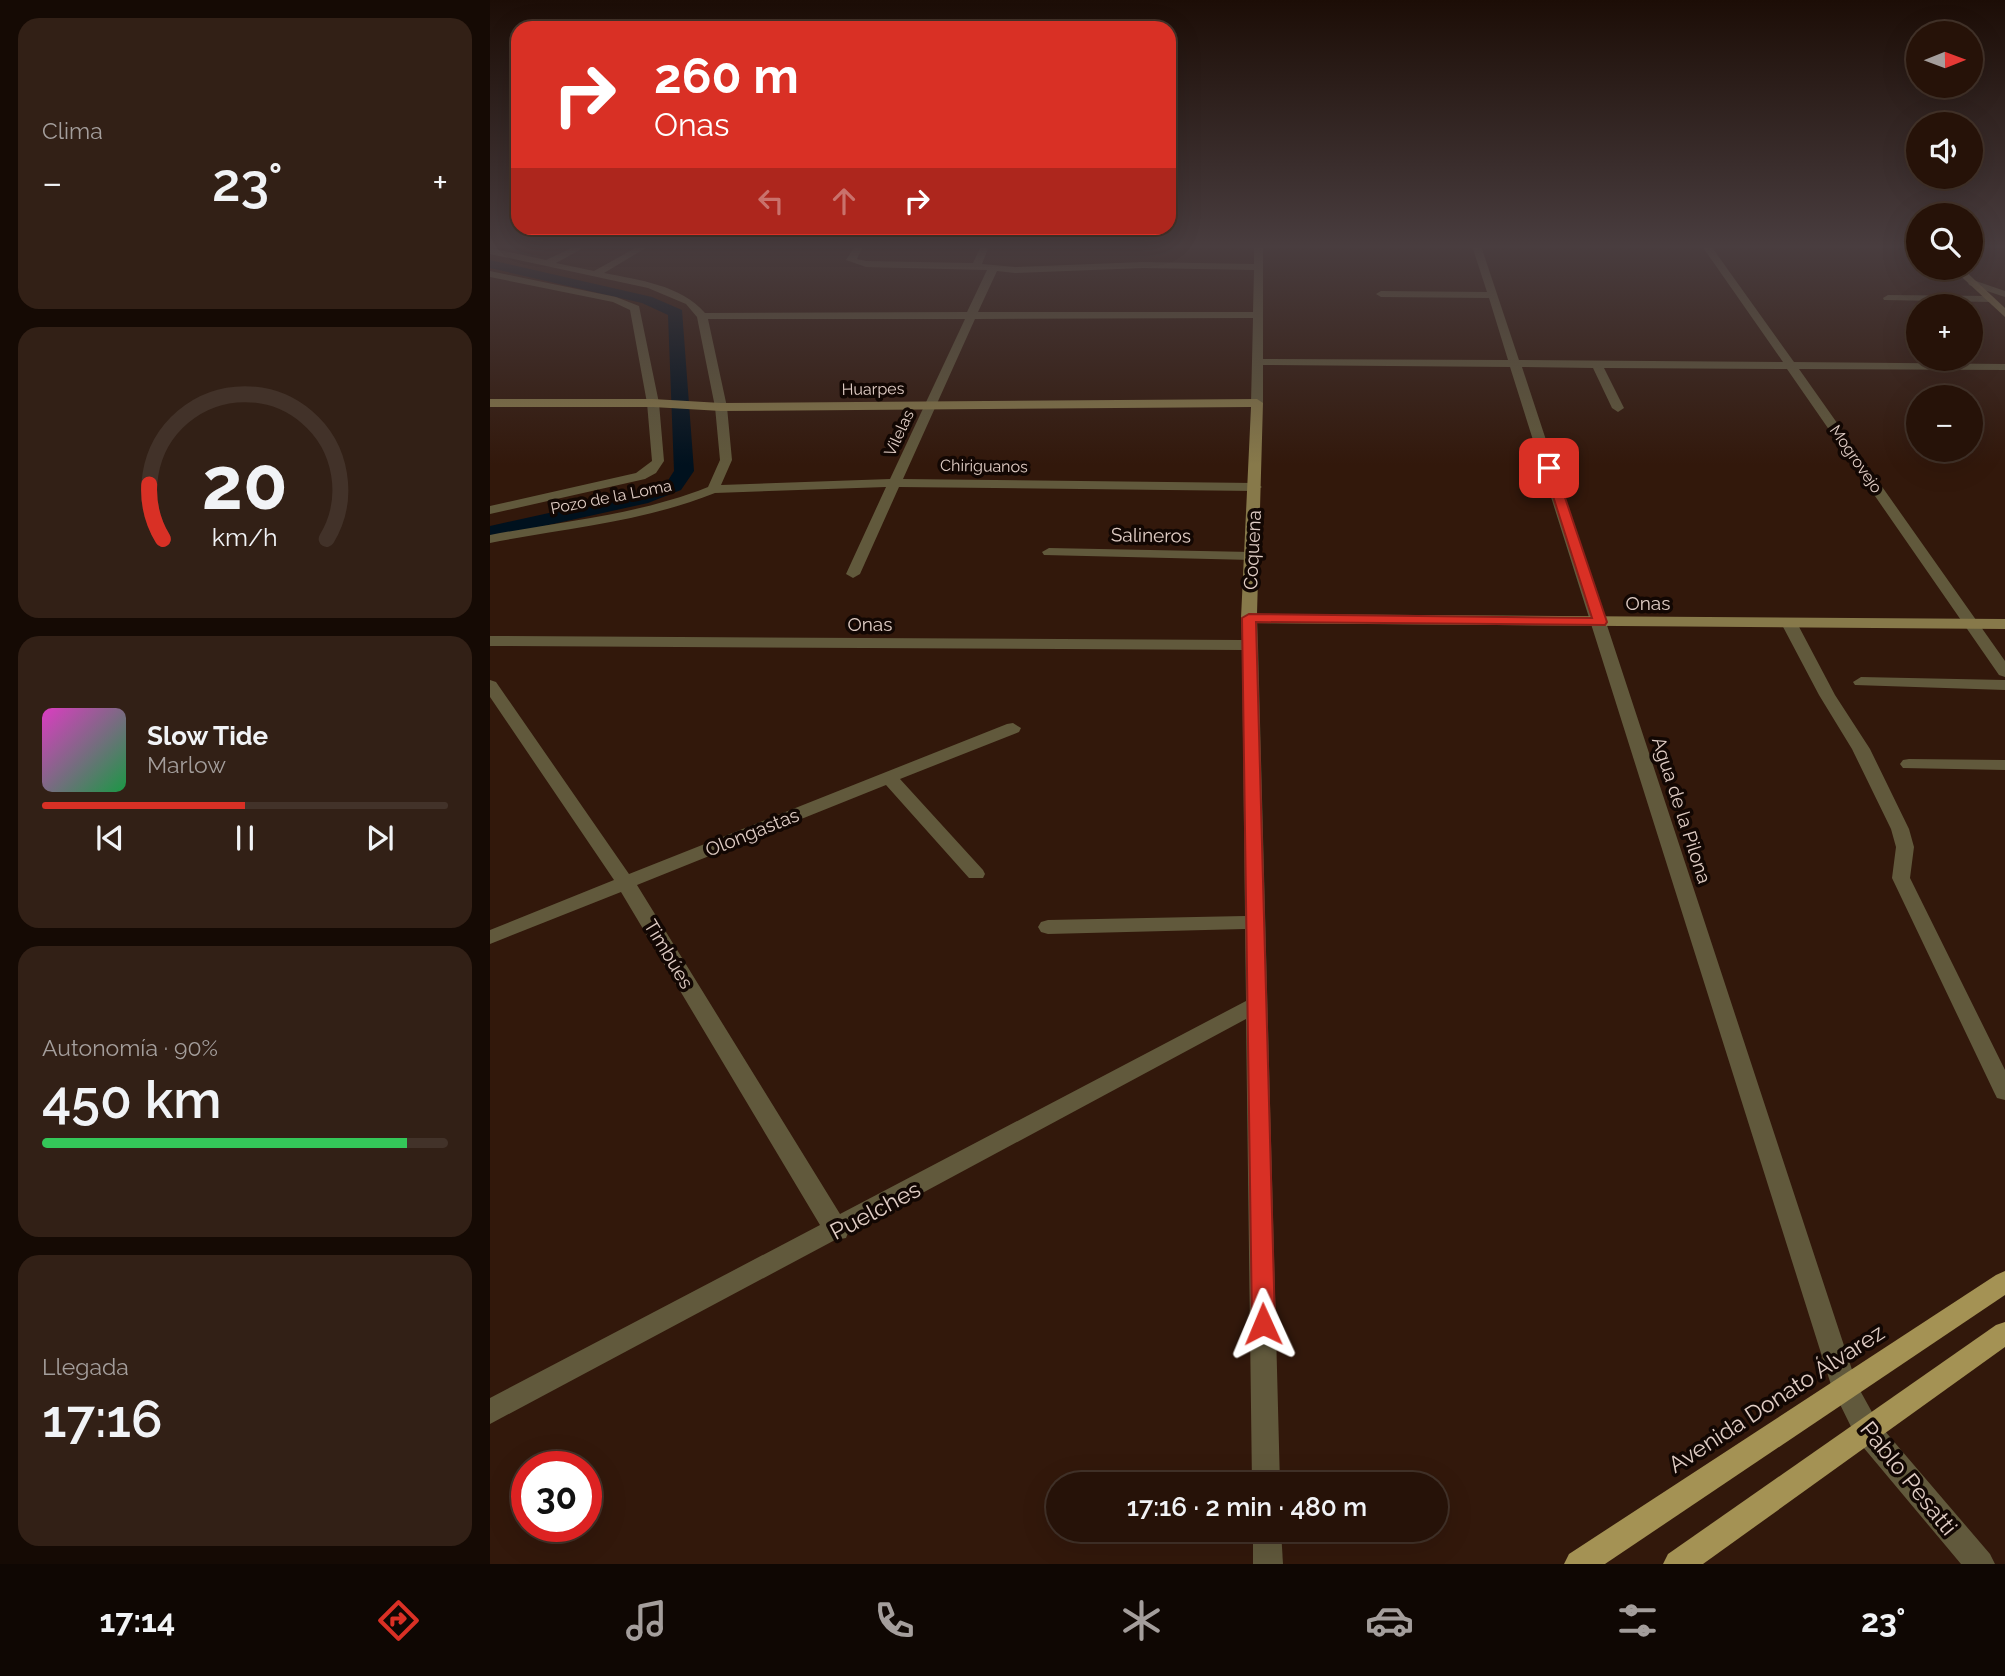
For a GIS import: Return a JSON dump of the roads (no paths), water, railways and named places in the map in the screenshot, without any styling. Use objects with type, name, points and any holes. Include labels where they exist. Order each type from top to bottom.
[{"type":"main road","name":"Huarpes","points":[[490,403],[653,403],[720,407],[1257,403]]},
{"type":"main road","name":"Coquena","points":[[1249,618],[1257,403]]},
{"type":"main road","name":"Onas","points":[[1249,618],[2005,624]]},
{"type":"main road","name":"Avenida Donato Álvarez","points":[[1579,1564],[2005,1282]]},
{"type":"main road","points":[[1678,1564],[2005,1333]]},
{"type":"street","name":"Pozo de la Loma","points":[[490,510],[640,476],[651,470],[658,461],[653,403],[637,319]]},
{"type":"street","points":[[703,319],[720,407],[726,460],[713,489]]},
{"type":"street","name":"Vilelas","points":[[853,574],[970,319]]},
{"type":"street","name":"Coquena","points":[[1257,403],[1258,319]]},
{"type":"street","name":"Agua de la Pilona","points":[[1501,319],[1845,1388]]},
{"type":"street","name":"Mogrovejo","points":[[1758,319],[2005,671]]},
{"type":"street","points":[[1257,362],[2005,367]]},
{"type":"street","points":[[1597,365],[1618,408]]},
{"type":"street","name":"Chiriguanos","points":[[713,489],[895,483],[1255,487]]},
{"type":"street","name":"Pozo de la Loma","points":[[490,539],[660,508],[713,489]]},
{"type":"street","name":"Salineros","points":[[1049,552],[1252,556]]},
{"type":"street","name":"Coquena","points":[[1249,618],[1266,1472]]},
{"type":"street","points":[[1789,623],[1827,695],[1861,749],[1900,829],[1905,847],[1901,878],[2005,1092]]},
{"type":"street","name":"Onas","points":[[490,641],[1250,645]]},
{"type":"street","points":[[1861,682],[2005,684]]},
{"type":"street","name":"Timbúes","points":[[490,685],[625,882],[836,1231]]},
{"type":"street","name":"Olongastas","points":[[490,937],[1013,728]]},
{"type":"street","points":[[1909,764],[2005,765]]},
{"type":"street","points":[[888,778],[976,874]]},
{"type":"street","points":[[1048,927],[1255,922]]},
{"type":"street","name":"Puelches","points":[[490,1412],[836,1231],[1258,1004]]},
{"type":"street","name":"Pablo Pesatti","points":[[1845,1388],[1868,1432],[1980,1564]]},
{"type":"street","points":[[1267,1542],[1268,1564]]},
{"type":"waterway","points":[[490,532],[641,499],[674,486],[684,471],[676,319]]}]
